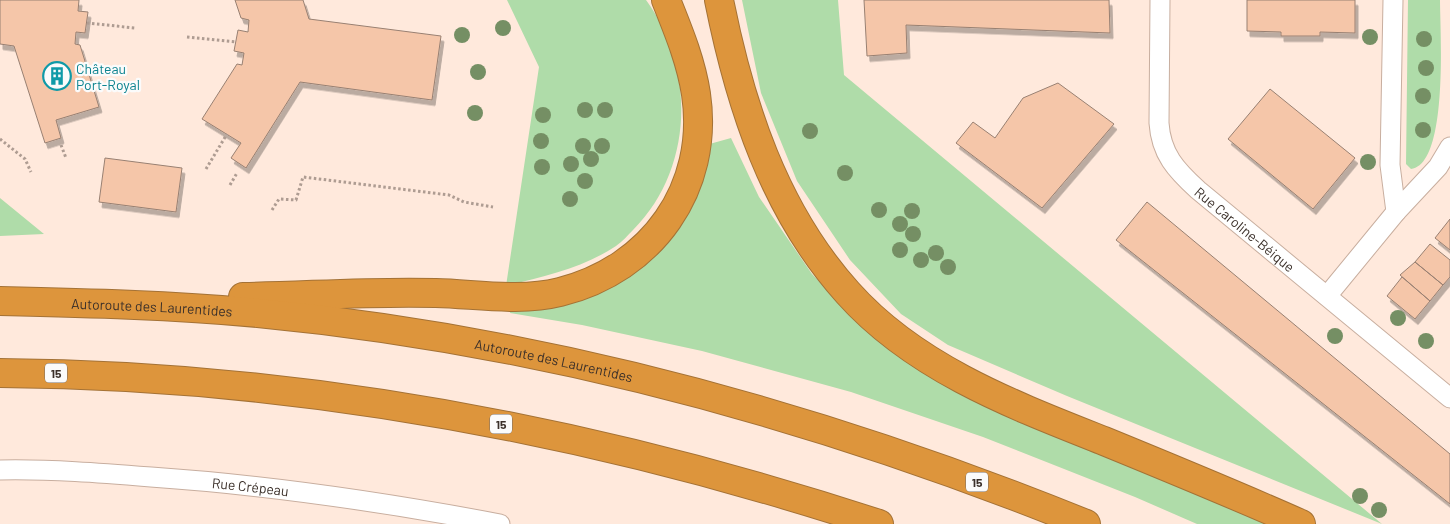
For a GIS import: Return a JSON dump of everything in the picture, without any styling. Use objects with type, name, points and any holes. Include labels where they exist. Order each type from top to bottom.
[{"type":"highway","points":[[46,302],[435,293],[535,295],[559,292],[603,275],[643,249],[657,235],[679,201],[693,167],[698,130],[696,94],[686,52],[666,0]]},
{"type":"highway","points":[[719,0],[738,85],[769,168],[805,236],[832,273],[862,307],[918,352],[980,389],[1301,524]]},
{"type":"highway","name":"Autoroute des Laurentides","points":[[0,300],[215,309],[301,318],[431,337],[580,366],[739,404],[846,437],[965,477],[1086,524]]},
{"type":"highway","name":"15","points":[[0,373],[112,375],[222,384],[336,397],[457,416],[627,450],[772,491],[879,524]]},
{"type":"street","name":"Rue Caroline-Béique","points":[[1160,0],[1158,123],[1160,141],[1168,159],[1198,190],[1450,398]]},
{"type":"street","points":[[1393,0],[1390,165],[1396,212]]},
{"type":"street","points":[[1327,296],[1396,212],[1438,167],[1450,147]]},
{"type":"street","name":"Rue Crépeau","points":[[0,470],[99,473],[292,490],[415,508],[500,524]]},
{"type":"path","points":[[87,23],[135,28]]},
{"type":"path","points":[[187,37],[236,42]]},
{"type":"path","points":[[206,169],[227,134]]},
{"type":"path","points":[[0,139],[25,159],[31,172]]},
{"type":"path","points":[[61,145],[66,158]]},
{"type":"path","points":[[230,185],[237,173]]},
{"type":"path","points":[[272,210],[279,199],[296,200],[303,177],[449,195],[464,202],[493,207]]},
{"type":"green space","points":[[507,0],[646,0],[662,27],[674,56],[680,87],[681,118],[677,148],[668,178],[653,205],[623,240],[603,254],[577,266],[506,286],[539,67]]},
{"type":"green space","points":[[742,0],[838,0],[844,75],[1382,524],[1067,396],[948,345],[901,314],[850,260],[797,181],[761,93]]},
{"type":"green space","points":[[1408,0],[1440,0],[1441,38],[1440,94],[1432,145],[1423,162],[1411,169],[1406,164]]},
{"type":"green space","points":[[731,138],[759,197],[812,274],[841,304],[1283,524],[1197,524],[1135,497],[983,437],[851,392],[702,351],[582,325],[510,313],[512,305],[628,276],[706,145]]},
{"type":"green space","points":[[0,198],[44,234],[0,236]]},
{"type":"building","name":"Château Port-Royal","points":[[0,0],[79,0],[78,11],[88,12],[85,33],[76,32],[75,44],[80,45],[99,107],[56,120],[61,138],[45,143],[14,46],[0,44]]},
{"type":"building","points":[[235,0],[303,0],[309,19],[441,36],[432,100],[300,82],[246,168],[231,158],[241,143],[202,119],[237,64],[242,65],[244,53],[234,51],[238,30],[248,32],[249,20],[241,18]]},
{"type":"building","points":[[864,0],[1109,0],[1110,33],[906,25],[907,53],[867,56]]},
{"type":"building","points":[[1247,0],[1355,0],[1355,33],[1320,32],[1320,36],[1281,36],[1281,32],[1247,31]]},
{"type":"building","points":[[1058,83],[1114,124],[1042,208],[956,143],[973,122],[995,138],[1023,98]]},
{"type":"building","points":[[1270,89],[1355,158],[1313,209],[1228,139]]},
{"type":"building","points":[[105,158],[182,168],[176,212],[99,202]]},
{"type":"building","points":[[1147,202],[1450,454],[1450,504],[1116,240]]},
{"type":"building","points":[[1450,219],[1450,250],[1435,238]]},
{"type":"building","points":[[1430,244],[1450,260],[1450,277],[1443,285],[1415,262]]},
{"type":"building","points":[[1415,262],[1443,285],[1430,301],[1400,275]]},
{"type":"building","points":[[1402,277],[1430,301],[1415,319],[1387,296]]},
{"type":"place","name":"Château Port-Royal","points":[[57,76]]}]
